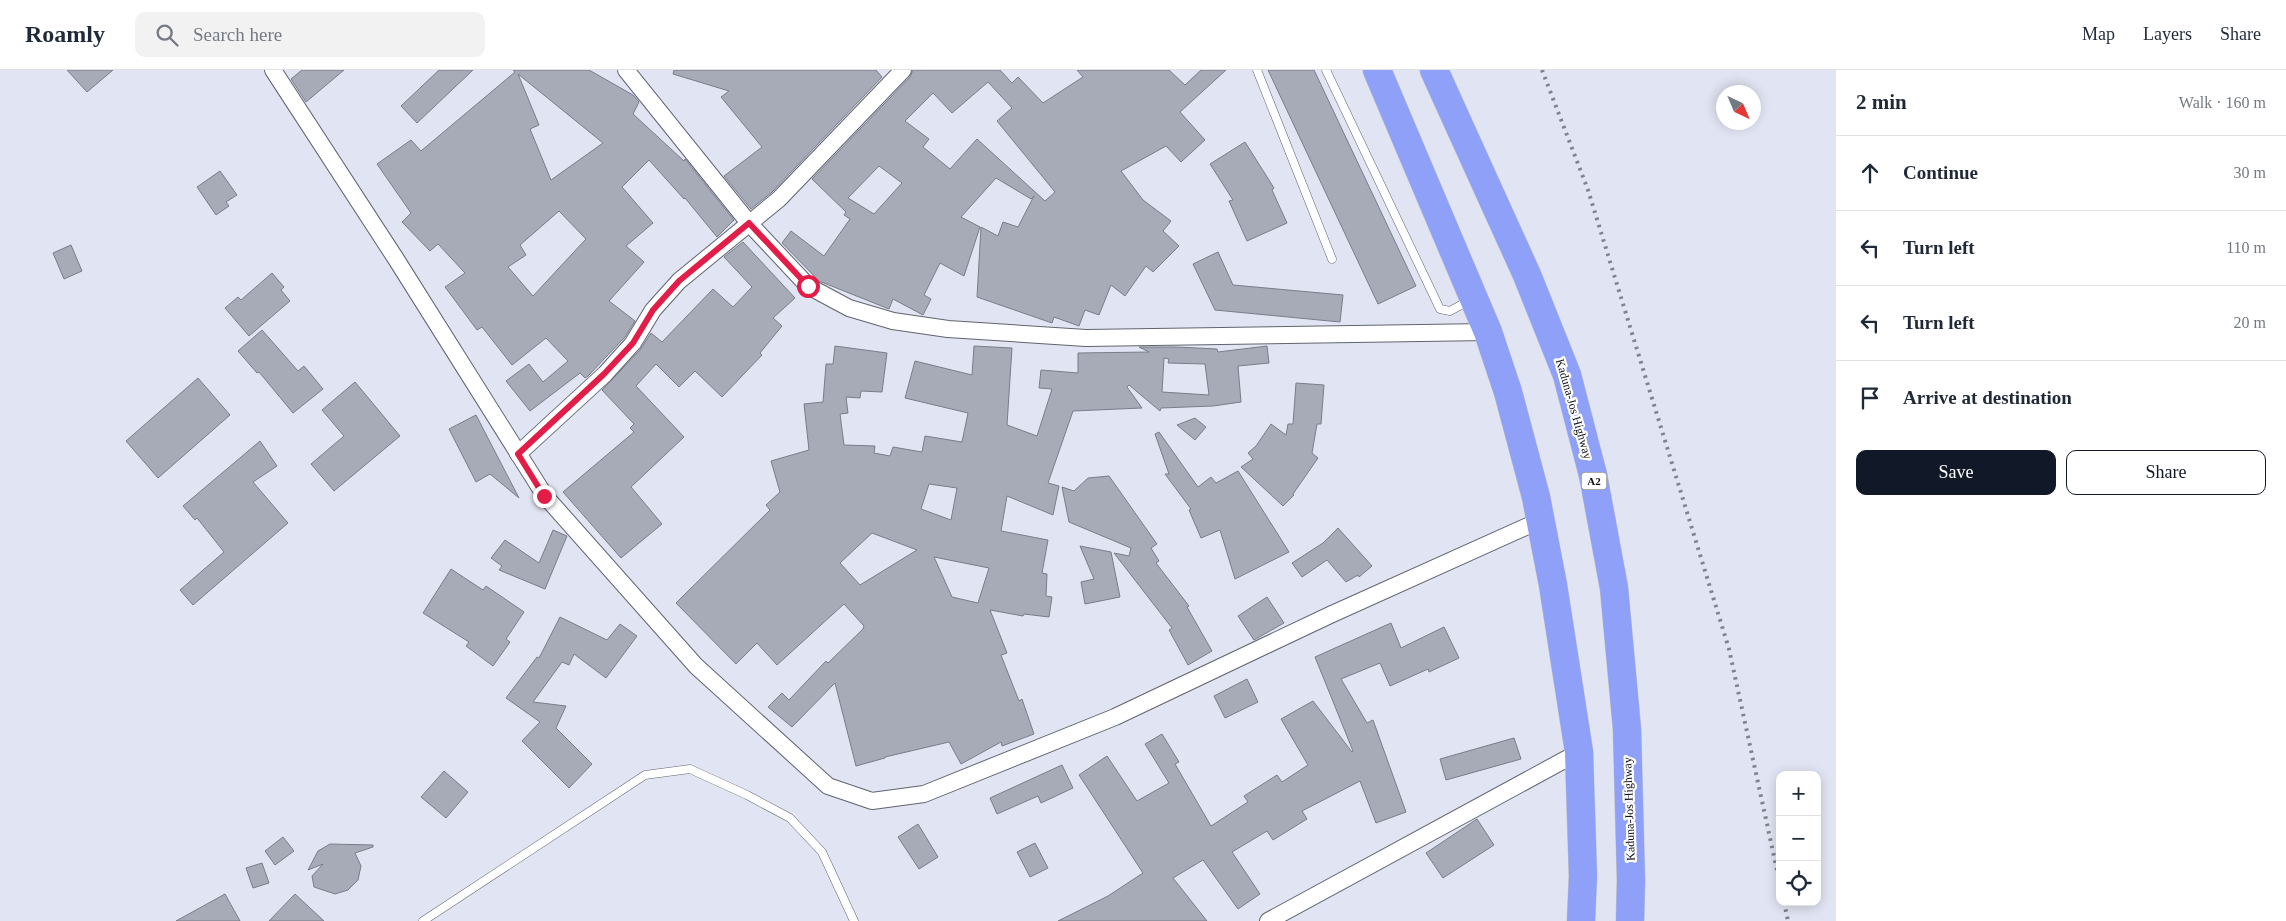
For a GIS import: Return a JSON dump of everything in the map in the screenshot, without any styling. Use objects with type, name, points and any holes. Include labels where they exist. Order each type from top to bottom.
[{"type":"highway","points":[[1376,70],[1488,332],[1508,392],[1541,520],[1570,685],[1579,752],[1583,876],[1581,921]]},
{"type":"highway","name":"Kaduna-Jos Highway","points":[[1434,70],[1527,275],[1567,376],[1593,475],[1614,588],[1626,720],[1631,880],[1630,921]]},
{"type":"street","points":[[272,70],[396,259],[544,496],[696,666],[828,786],[872,801],[924,794],[1115,717],[1330,614],[1541,520]]},
{"type":"street","points":[[626,70],[749,223],[808,286],[849,308],[903,322],[948,329],[1086,338],[1488,332]]},
{"type":"street","points":[[518,454],[604,374],[633,343],[653,310],[679,281],[779,198],[903,70]]},
{"type":"street","points":[[1268,921],[1579,752]]},
{"type":"lane","points":[[1256,70],[1332,259]]},
{"type":"lane","points":[[1326,70],[1440,309],[1450,311],[1474,297]]},
{"type":"lane","points":[[423,921],[645,775],[690,769],[747,795],[790,818],[822,852],[854,921]]},
{"type":"building","points":[[67,70],[113,70],[87,92]]},
{"type":"building","points":[[302,70],[344,70],[306,102],[291,79]]},
{"type":"building","points":[[439,70],[473,70],[417,123],[401,106]]},
{"type":"building","points":[[513,70],[589,70],[633,95],[639,102],[633,114],[684,161],[685,159],[734,220],[717,237],[685,198],[649,160],[622,187],[653,223],[626,246],[644,262],[609,301],[635,321],[625,337],[588,376],[585,378],[580,373],[530,411],[506,381],[529,364],[543,382],[568,361],[546,338],[512,365],[482,327],[477,330],[445,287],[465,273],[438,244],[430,251],[402,222],[411,213],[377,164],[411,140],[421,151],[515,72]],"holes":[[[518,74],[603,143],[551,180],[530,129],[539,125]],[[559,211],[586,239],[533,296],[508,267],[526,255],[520,245]]]},
{"type":"building","points":[[674,70],[876,70],[882,77],[772,192],[751,209],[724,176],[762,147],[721,97],[729,91],[673,74]]},
{"type":"building","points":[[913,70],[1000,70],[1012,83],[1018,77],[1043,103],[1083,77],[1077,70],[1169,70],[1185,85],[1201,70],[1226,70],[1180,112],[1205,140],[1181,162],[1166,146],[1121,171],[1143,200],[1171,221],[1163,231],[1179,246],[1153,272],[1146,266],[1125,296],[1111,285],[1099,315],[1085,310],[1079,326],[1054,317],[1052,323],[977,297],[981,227],[998,236],[1003,222],[1018,227],[1034,196],[1031,199],[996,178],[961,217],[980,227],[964,276],[940,263],[924,295],[931,299],[923,315],[893,299],[889,309],[819,281],[782,243],[791,231],[824,256],[850,219],[844,215],[846,212],[812,179],[910,77]],"holes":[[[988,82],[1012,108],[997,121],[1055,192],[1045,201],[977,139],[950,169],[923,147],[929,139],[905,121],[933,93],[952,113]],[[879,166],[902,183],[874,214],[848,198]]]},
{"type":"building","points":[[1268,70],[1314,70],[1416,286],[1378,304]]},
{"type":"building","points":[[1245,142],[1274,188],[1272,190],[1287,223],[1247,241],[1229,201],[1233,200],[1210,164]]},
{"type":"building","points":[[220,171],[237,195],[226,202],[229,206],[216,215],[197,187]]},
{"type":"building","points":[[743,242],[795,298],[773,318],[782,326],[760,353],[762,355],[722,397],[695,371],[679,387],[656,364],[636,386],[684,437],[631,487],[662,524],[621,558],[563,492],[634,432],[630,428],[634,424],[602,390],[640,350],[651,333],[662,342],[713,289],[733,307],[752,287],[724,257]]},
{"type":"building","points":[[71,245],[82,271],[64,279],[53,253]]},
{"type":"building","points":[[1218,252],[1233,285],[1343,295],[1340,322],[1215,310],[1193,264]]},
{"type":"building","points":[[272,273],[284,287],[281,290],[290,301],[249,336],[225,308],[238,297],[241,300]]},
{"type":"building","points":[[262,330],[298,371],[304,366],[323,389],[293,413],[259,372],[257,373],[238,351]]},
{"type":"building","points":[[835,346],[887,353],[882,392],[861,391],[860,398],[846,397],[848,413],[840,414],[844,445],[875,446],[874,453],[890,456],[893,447],[922,452],[925,436],[962,442],[968,413],[905,398],[915,361],[972,375],[974,346],[1012,348],[1007,425],[1037,436],[1052,389],[1039,388],[1041,370],[1078,373],[1078,353],[1149,352],[1139,347],[1217,349],[1218,352],[1267,346],[1269,363],[1238,366],[1241,402],[1213,406],[1161,408],[1160,411],[1129,385],[1127,387],[1142,408],[1073,411],[1048,483],[1059,486],[1053,515],[1007,496],[1001,531],[1048,540],[1042,573],[1047,574],[1046,596],[1052,597],[1049,617],[1024,614],[1023,616],[990,610],[1007,653],[1001,655],[1019,701],[1022,699],[1034,734],[1002,746],[1001,742],[961,764],[949,742],[856,766],[835,683],[792,727],[768,707],[782,693],[789,700],[826,661],[828,663],[863,629],[864,626],[844,604],[777,665],[757,643],[736,664],[676,603],[770,510],[766,505],[780,492],[771,461],[809,450],[804,404],[823,402],[826,364],[833,364]],"holes":[[[1164,358],[1169,359],[1168,363],[1205,364],[1209,395],[1162,392]],[[929,484],[957,488],[951,520],[921,509]],[[872,533],[917,550],[860,585],[840,563]],[[934,557],[989,568],[978,603],[952,597]]]},
{"type":"building","points":[[198,378],[230,415],[158,478],[126,441]]},
{"type":"building","points":[[355,382],[400,436],[334,491],[311,464],[344,436],[322,410]]},
{"type":"building","points":[[1296,383],[1324,385],[1321,424],[1317,424],[1312,453],[1318,458],[1294,495],[1283,506],[1241,467],[1253,459],[1248,453],[1256,446],[1271,424],[1286,435],[1288,424],[1293,424]]},
{"type":"building","points":[[476,415],[519,498],[490,474],[476,482],[449,429]]},
{"type":"building","points":[[1195,418],[1206,427],[1195,440],[1177,425]]},
{"type":"building","points":[[1159,432],[1198,487],[1211,477],[1216,483],[1238,471],[1289,552],[1235,579],[1220,530],[1201,538],[1189,510],[1191,509],[1165,474],[1169,474],[1155,434]]},
{"type":"building","points":[[260,441],[277,466],[253,482],[288,523],[193,605],[180,590],[224,552],[197,518],[195,520],[183,506]]},
{"type":"building","points":[[1109,476],[1157,544],[1151,548],[1159,561],[1156,563],[1189,606],[1187,607],[1212,651],[1188,665],[1169,630],[1172,628],[1114,553],[1129,556],[1131,548],[1069,522],[1062,487],[1074,491],[1088,478]]},
{"type":"building","points":[[1338,528],[1372,566],[1359,577],[1358,575],[1346,582],[1327,560],[1302,577],[1292,563],[1323,543]]},
{"type":"building","points":[[553,530],[567,536],[545,589],[499,570],[502,566],[491,558],[505,540],[539,563]]},
{"type":"building","points":[[1080,546],[1111,552],[1120,597],[1085,604],[1081,582],[1094,579]]},
{"type":"building","points":[[451,569],[483,590],[486,586],[524,612],[506,639],[510,642],[493,666],[466,646],[469,642],[423,613]]},
{"type":"building","points":[[1267,597],[1284,623],[1254,640],[1238,616]]},
{"type":"building","points":[[560,617],[607,640],[620,624],[637,636],[606,678],[574,654],[569,665],[562,662],[533,702],[566,706],[556,728],[592,764],[569,788],[522,741],[540,722],[506,698],[537,657],[539,658]]},
{"type":"building","points":[[1391,623],[1401,648],[1444,627],[1459,658],[1429,672],[1428,669],[1390,686],[1380,663],[1341,679],[1367,723],[1373,720],[1406,812],[1376,823],[1360,781],[1302,811],[1307,819],[1273,840],[1267,831],[1232,852],[1260,894],[1238,909],[1203,860],[1173,878],[1207,921],[1058,921],[1108,896],[1143,873],[1079,775],[1107,756],[1137,801],[1169,783],[1145,744],[1162,734],[1179,762],[1175,764],[1211,826],[1248,802],[1244,796],[1277,775],[1282,782],[1308,765],[1281,719],[1313,701],[1353,751],[1315,657]]},
{"type":"building","points":[[1247,679],[1258,702],[1225,718],[1214,696]]},
{"type":"building","points":[[1514,738],[1521,759],[1446,780],[1440,759]]},
{"type":"building","points":[[1062,765],[1073,788],[1041,803],[1038,796],[997,814],[990,798]]},
{"type":"building","points":[[444,771],[468,792],[446,818],[421,797]]},
{"type":"building","points":[[1477,819],[1494,845],[1443,878],[1426,853]]},
{"type":"building","points":[[918,824],[938,857],[919,869],[898,837]]},
{"type":"building","points":[[283,837],[294,851],[275,865],[265,851]]},
{"type":"building","points":[[1035,843],[1048,868],[1030,877],[1017,852]]},
{"type":"building","points":[[330,844],[373,845],[373,847],[355,853],[361,866],[358,880],[348,890],[335,894],[314,887],[312,876],[323,864],[308,870],[318,851]]},
{"type":"building","points":[[262,863],[269,883],[253,888],[246,868]]},
{"type":"building","points":[[225,894],[240,921],[176,921]]},
{"type":"building","points":[[295,894],[324,921],[269,921]]},
{"type":"railway","points":[[1542,70],[1588,190],[1729,649],[1776,866]]},
{"type":"railway","points":[[1785,906],[1788,921]]},
{"type":"route","points":[[544,496],[518,454],[604,374],[633,343],[653,310],[679,281],[749,223],[808,286]]}]
